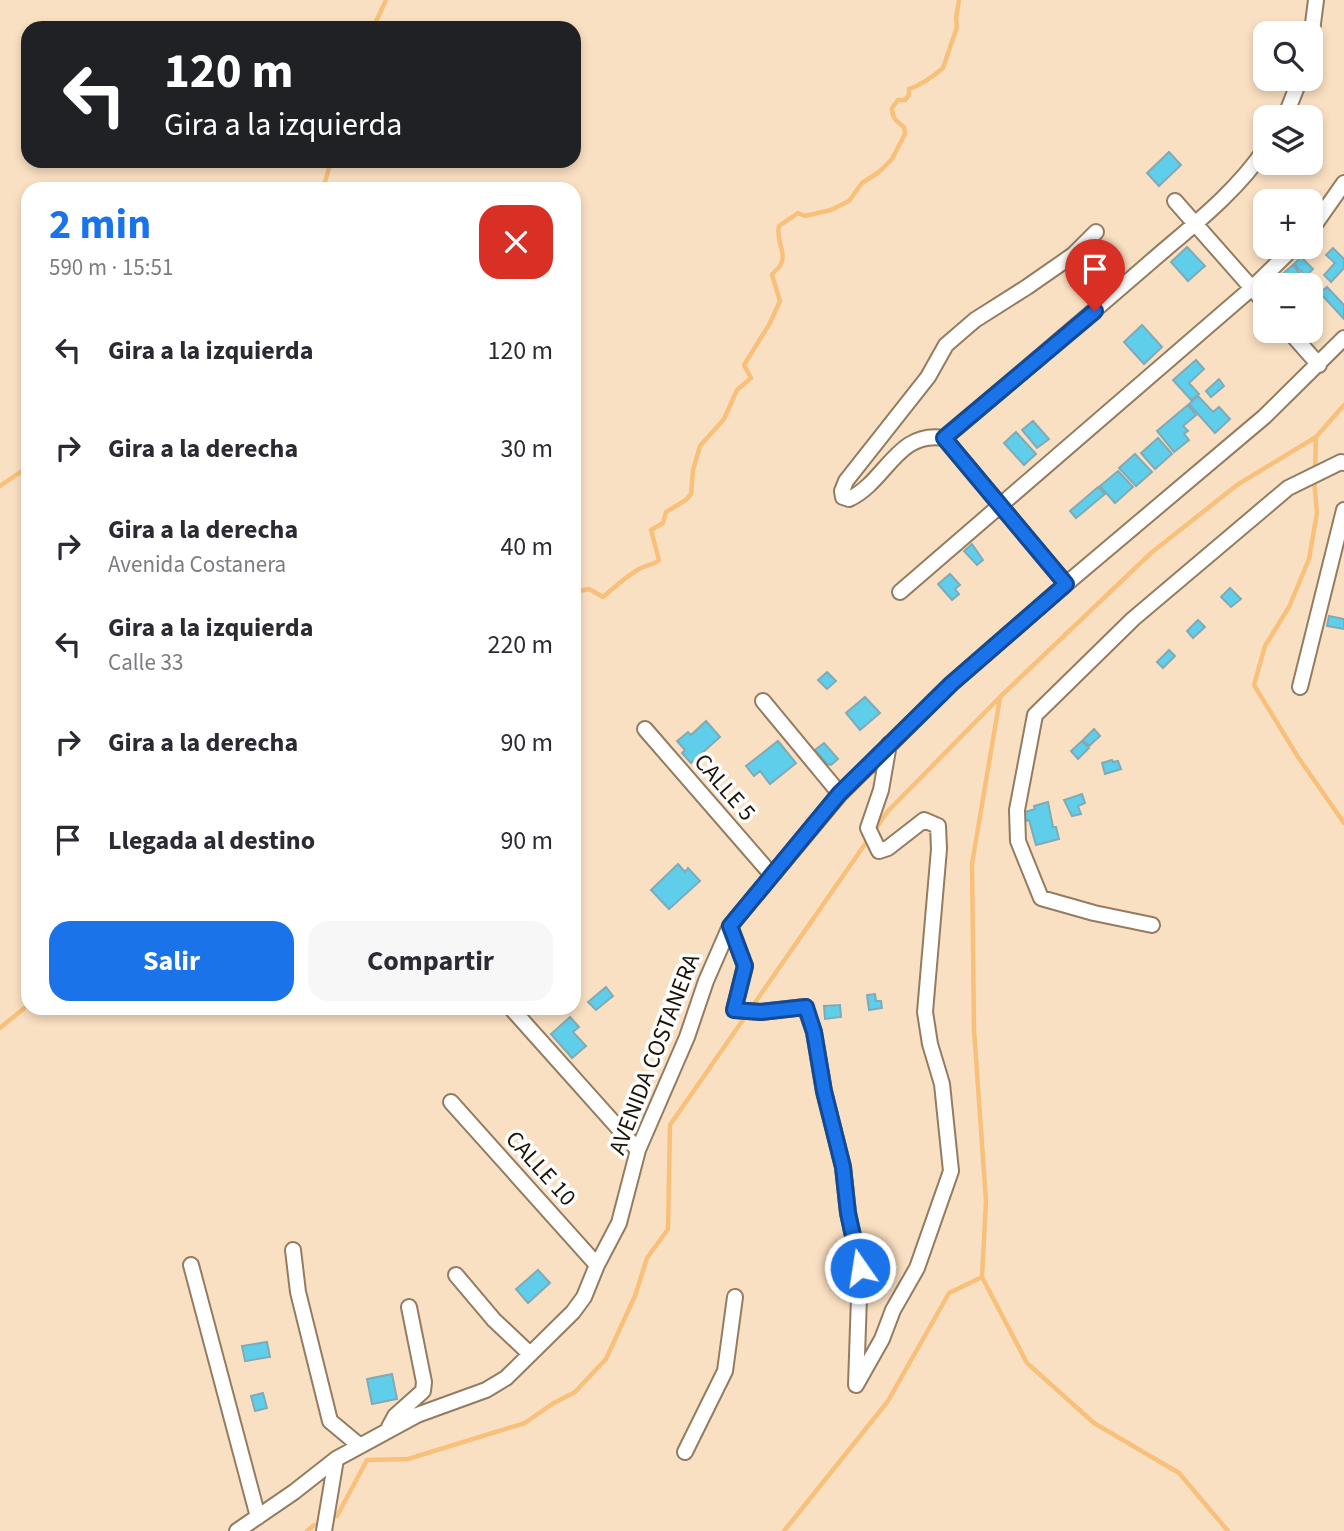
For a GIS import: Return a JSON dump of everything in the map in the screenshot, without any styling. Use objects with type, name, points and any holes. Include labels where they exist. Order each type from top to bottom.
[{"type":"street","points":[[1314,21],[1317,0]]},
{"type":"street","points":[[944,438],[1055,346],[1195,223],[1235,185],[1253,163]]},
{"type":"street","points":[[1323,213],[1344,183]]},
{"type":"street","points":[[1175,201],[1252,288]]},
{"type":"street","points":[[1066,584],[944,438],[935,436],[912,441],[857,495],[849,499],[844,497],[842,491],[846,481],[921,387],[946,345],[975,320],[1073,255],[1096,232]]},
{"type":"street","points":[[901,592],[1252,288],[1282,259]]},
{"type":"street","name":"AVENIDA COSTANERA","points":[[237,1531],[294,1492],[335,1459],[417,1415],[486,1390],[506,1378],[573,1312],[584,1297],[619,1223],[638,1150],[687,1037],[706,982],[730,926],[771,874],[839,794],[951,684],[1264,418],[1344,338]]},
{"type":"street","points":[[1300,343],[1319,365]]},
{"type":"street","points":[[1152,925],[1041,898],[1018,841],[1017,810],[1035,715],[1133,619],[1288,488],[1343,463]]},
{"type":"street","points":[[1300,687],[1344,510]]},
{"type":"street","points":[[763,701],[839,794]]},
{"type":"street","name":"CALLE 5","points":[[645,729],[771,874]]},
{"type":"street","points":[[730,926],[745,966],[734,1010],[761,1012],[806,1007],[814,1032],[824,1091],[843,1167],[848,1213],[860,1268],[856,1385],[917,1268],[951,1171],[942,1084],[930,1044],[925,1012],[939,849],[938,826],[924,820],[888,848],[879,851],[868,828],[881,790],[889,744]]},
{"type":"street","points":[[517,1015],[638,1150]]},
{"type":"street","name":"CALLE 10","points":[[451,1101],[597,1265]]},
{"type":"street","points":[[292,1250],[298,1292],[330,1421],[360,1446]]},
{"type":"street","points":[[191,1265],[258,1517]]},
{"type":"street","points":[[456,1275],[494,1320],[530,1354]]},
{"type":"street","points":[[685,1452],[725,1371],[735,1297]]},
{"type":"street","points":[[387,1430],[395,1416],[422,1391],[424,1382],[409,1307]]},
{"type":"street","points":[[324,1531],[335,1459]]},
{"type":"building","points":[[1169,152],[1181,165],[1159,186],[1147,173]]},
{"type":"building","points":[[1187,247],[1205,266],[1188,281],[1171,262]]},
{"type":"building","points":[[1333,248],[1344,259],[1344,268],[1331,282],[1324,275],[1335,263],[1326,255]]},
{"type":"building","points":[[1303,259],[1313,269],[1309,273],[1303,273],[1294,264]]},
{"type":"building","points":[[1293,265],[1300,273],[1284,273]]},
{"type":"building","points":[[1327,287],[1344,305],[1344,319],[1323,296],[1323,290]]},
{"type":"building","points":[[1142,325],[1162,347],[1144,364],[1124,342]]},
{"type":"building","points":[[1196,360],[1204,369],[1189,383],[1199,394],[1191,400],[1173,380]]},
{"type":"building","points":[[1219,379],[1224,386],[1211,397],[1206,391]]},
{"type":"building","points":[[1198,396],[1213,412],[1219,407],[1230,419],[1215,433],[1189,404]]},
{"type":"building","points":[[1188,405],[1196,415],[1183,426],[1188,431],[1184,434],[1189,440],[1174,452],[1157,431]]},
{"type":"building","points":[[1033,421],[1049,439],[1037,448],[1022,430]]},
{"type":"building","points":[[1016,432],[1036,454],[1024,465],[1004,443]]},
{"type":"building","points":[[1158,438],[1172,454],[1155,469],[1141,453]]},
{"type":"building","points":[[1135,454],[1152,472],[1136,486],[1119,468]]},
{"type":"building","points":[[1118,471],[1133,487],[1115,503],[1100,486]]},
{"type":"building","points":[[1098,487],[1105,494],[1076,518],[1070,511]]},
{"type":"building","points":[[972,544],[983,560],[977,565],[964,551]]},
{"type":"building","points":[[950,574],[960,585],[955,589],[959,594],[952,600],[938,584]]},
{"type":"building","points":[[1230,588],[1241,599],[1231,607],[1221,597]]},
{"type":"building","points":[[1329,616],[1344,619],[1344,629],[1327,626]]},
{"type":"building","points":[[1198,620],[1205,627],[1193,638],[1187,631]]},
{"type":"building","points":[[1169,650],[1175,656],[1163,668],[1157,662]]},
{"type":"building","points":[[827,672],[836,681],[827,689],[818,680]]},
{"type":"building","points":[[865,697],[880,713],[860,730],[846,713]]},
{"type":"building","points":[[706,721],[720,737],[691,763],[682,753],[685,750],[677,741],[688,732],[691,735]]},
{"type":"building","points":[[1094,729],[1100,736],[1089,746],[1083,740]]},
{"type":"building","points":[[778,741],[796,763],[770,784],[760,771],[754,776],[746,766]]},
{"type":"building","points":[[1082,741],[1089,748],[1078,759],[1071,751]]},
{"type":"building","points":[[824,743],[838,759],[831,765],[815,750]]},
{"type":"building","points":[[1118,761],[1121,769],[1105,774],[1102,763]]},
{"type":"building","points":[[1082,794],[1085,803],[1078,806],[1081,814],[1072,816],[1064,800]]},
{"type":"building","points":[[1048,802],[1053,827],[1056,827],[1059,839],[1036,845],[1029,820],[1025,821],[1022,813]]},
{"type":"building","points":[[678,864],[685,872],[688,868],[700,881],[669,909],[651,890]]},
{"type":"building","points":[[606,987],[613,996],[596,1010],[588,1002]]},
{"type":"building","points":[[875,994],[876,1001],[881,1001],[882,1008],[869,1010],[867,995]]},
{"type":"building","points":[[840,1005],[841,1017],[825,1019],[824,1006]]},
{"type":"building","points":[[570,1017],[579,1027],[573,1032],[586,1046],[572,1058],[551,1034]]},
{"type":"building","points":[[538,1270],[550,1283],[528,1303],[516,1289]]},
{"type":"building","points":[[267,1342],[270,1357],[245,1361],[242,1346]]},
{"type":"building","points":[[392,1374],[397,1399],[372,1404],[367,1379]]},
{"type":"building","points":[[263,1393],[267,1408],[255,1411],[251,1396]]},
{"type":"waterway","points":[[376,21],[386,0]]},
{"type":"waterway","points":[[581,591],[589,589],[603,597],[634,572],[659,560],[651,530],[663,523],[666,512],[691,494],[693,470],[700,446],[724,419],[737,390],[751,378],[744,365],[780,301],[772,275],[780,266],[783,257],[779,226],[798,213],[805,216],[831,210],[849,201],[862,183],[892,159],[905,134],[904,127],[894,117],[892,108],[898,100],[905,100],[909,89],[943,68],[957,27],[959,0]]},
{"type":"waterway","points":[[325,182],[329,168]]},
{"type":"waterway","points":[[337,1516],[367,1460],[408,1459],[525,1423],[575,1392],[606,1359],[635,1296],[647,1258],[668,1229],[670,1125],[888,811],[1001,696],[1151,553],[1237,485],[1316,437],[1344,405]]},
{"type":"waterway","points":[[1315,470],[1316,437]]},
{"type":"waterway","points":[[0,486],[21,472]]},
{"type":"waterway","points":[[1314,479],[1317,513],[1309,559],[1289,607],[1265,646],[1254,685],[1298,757],[1344,823]]},
{"type":"waterway","points":[[784,1531],[888,1401],[949,1293],[982,1277],[986,1201],[974,1030],[972,864],[1000,698]]},
{"type":"waterway","points":[[0,1028],[21,1011]]},
{"type":"waterway","points":[[982,1277],[1027,1363],[1094,1423],[1179,1473],[1228,1531]]},
{"type":"waterway","points":[[307,1531],[314,1525]]},
{"type":"route","points":[[860,1268],[848,1213],[843,1167],[824,1091],[814,1032],[806,1007],[761,1012],[734,1010],[745,966],[730,926],[839,794],[951,684],[1066,584],[944,438],[1095,311]]}]
